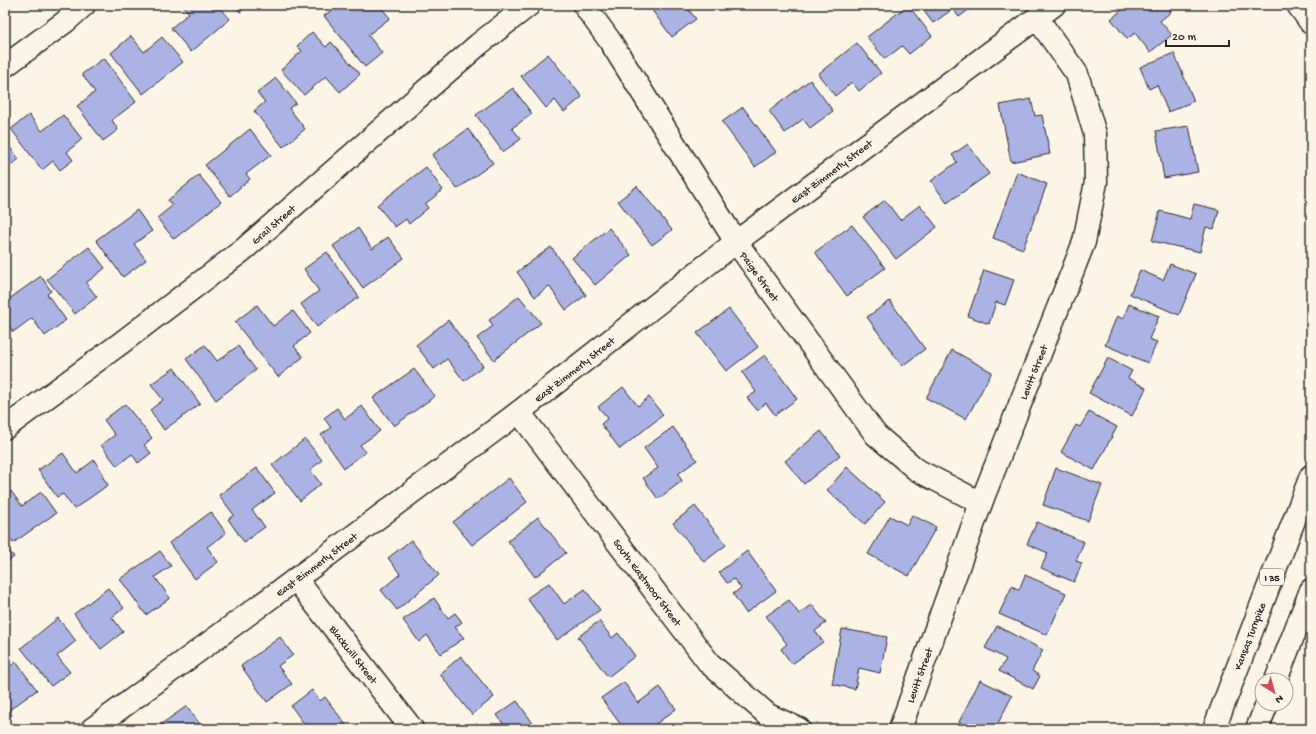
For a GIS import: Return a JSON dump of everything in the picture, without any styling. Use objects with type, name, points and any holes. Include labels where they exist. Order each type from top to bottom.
[{"type":"main road","points":[[5,66],[65,22],[84,5]]},
{"type":"main road","name":"Grail Street","points":[[5,428],[121,343],[243,250],[479,44],[529,5]]},
{"type":"main road","name":"Paige Street","points":[[584,5],[610,41],[736,242],[876,435],[917,470],[981,503]]},
{"type":"main road","points":[[1298,5],[1311,23]]},
{"type":"main road","name":"East Zimmerly Street","points":[[92,729],[519,412],[736,242],[1045,11]]},
{"type":"main road","name":"Levitt Street","points":[[900,729],[981,503],[1084,242],[1096,182],[1095,134],[1077,74],[1045,11]]},
{"type":"main road","name":"South Eastmoor Street","points":[[519,412],[710,663],[768,715],[798,729]]},
{"type":"main road","name":"Kansas Turnpike","points":[[1214,729],[1311,476]]},
{"type":"main road","name":"Blackwill Street","points":[[296,579],[412,729]]},
{"type":"main road","points":[[1279,672],[1311,590]]},
{"type":"main road","points":[[1257,729],[1264,712]]},
{"type":"building","points":[[182,5],[218,5],[230,19],[191,52],[171,28],[189,13]]},
{"type":"building","points":[[235,5],[249,5],[240,12]]},
{"type":"building","points":[[338,5],[343,5],[346,9],[352,5],[379,5],[390,18],[368,35],[382,53],[365,67],[324,16]]},
{"type":"building","points":[[648,5],[685,5],[696,19],[672,37]]},
{"type":"building","points":[[908,5],[932,36],[909,54],[902,46],[885,59],[867,37]]},
{"type":"building","points":[[919,5],[975,5],[959,17],[953,9],[933,23]]},
{"type":"building","points":[[1128,5],[1148,5],[1150,7],[1153,5],[1166,5],[1171,12],[1160,21],[1172,35],[1150,52],[1135,33],[1127,39],[1111,19]]},
{"type":"building","points":[[312,32],[326,47],[331,42],[360,74],[340,92],[326,76],[304,95],[281,70],[302,51],[297,46]]},
{"type":"building","points":[[131,36],[144,52],[162,37],[183,62],[143,94],[111,53]]},
{"type":"building","points":[[857,43],[881,73],[859,91],[852,82],[835,96],[818,74]]},
{"type":"building","points":[[1174,53],[1194,101],[1168,112],[1157,85],[1149,89],[1140,67]]},
{"type":"building","points":[[548,54],[582,97],[564,112],[555,100],[546,108],[521,76]]},
{"type":"building","points":[[104,58],[136,102],[112,120],[118,130],[103,141],[77,106],[95,92],[82,74]]},
{"type":"building","points":[[276,78],[296,103],[289,108],[305,129],[283,147],[254,111],[265,102],[257,93]]},
{"type":"building","points":[[810,80],[833,111],[810,128],[803,119],[785,133],[769,111]]},
{"type":"building","points":[[513,88],[532,114],[512,128],[521,139],[503,152],[476,115]]},
{"type":"building","points":[[1031,99],[1035,116],[1042,115],[1050,154],[1011,162],[1000,105]]},
{"type":"building","points":[[743,107],[776,152],[755,167],[722,122]]},
{"type":"building","points":[[29,115],[42,131],[63,115],[82,139],[67,152],[73,160],[60,170],[53,161],[42,170],[11,129]]},
{"type":"building","points":[[1189,126],[1198,172],[1164,178],[1156,131]]},
{"type":"building","points":[[250,129],[271,155],[246,174],[250,179],[230,196],[205,165]]},
{"type":"building","points":[[468,129],[493,163],[457,189],[432,155]]},
{"type":"building","points":[[5,141],[19,159],[5,170]]},
{"type":"building","points":[[968,144],[989,174],[947,203],[931,181],[957,162],[952,155]]},
{"type":"building","points":[[426,167],[443,190],[425,204],[428,208],[409,224],[406,219],[395,227],[377,205]]},
{"type":"building","points":[[1017,172],[1047,184],[1023,249],[993,238]]},
{"type":"building","points":[[199,175],[221,202],[174,239],[157,218],[172,206],[168,200]]},
{"type":"building","points":[[637,186],[672,230],[652,245],[618,201]]},
{"type":"building","points":[[885,200],[900,220],[920,205],[937,227],[896,259],[863,217]]},
{"type":"building","points":[[1194,204],[1219,210],[1214,229],[1206,227],[1200,252],[1152,241],[1160,211],[1190,219]]},
{"type":"building","points":[[137,210],[152,231],[134,244],[146,260],[123,277],[96,240]]},
{"type":"building","points":[[852,225],[885,268],[847,296],[815,252]]},
{"type":"building","points":[[358,228],[372,249],[388,237],[404,258],[363,288],[333,246]]},
{"type":"building","points":[[609,228],[631,255],[595,285],[572,258]]},
{"type":"building","points":[[89,247],[105,268],[86,283],[97,297],[75,314],[47,279]]},
{"type":"building","points":[[551,247],[586,295],[566,310],[549,286],[535,297],[517,272]]},
{"type":"building","points":[[327,252],[359,297],[317,327],[301,304],[319,291],[304,269]]},
{"type":"building","points":[[1170,264],[1196,274],[1179,315],[1130,294],[1140,270],[1163,280]]},
{"type":"building","points":[[984,270],[1014,280],[1005,305],[996,302],[989,324],[968,316]]},
{"type":"building","points":[[41,276],[51,291],[47,294],[66,320],[45,336],[32,318],[13,332],[5,320],[5,302]]},
{"type":"building","points":[[519,296],[541,323],[494,360],[477,338],[493,326],[489,320]]},
{"type":"building","points":[[890,301],[925,349],[902,366],[867,317]]},
{"type":"building","points":[[1129,304],[1159,316],[1149,339],[1157,342],[1148,363],[1105,345],[1117,316],[1123,319]]},
{"type":"building","points":[[257,305],[273,326],[293,311],[310,333],[294,346],[303,357],[278,377],[235,322]]},
{"type":"building","points":[[729,309],[758,347],[726,371],[697,333]]},
{"type":"building","points":[[448,320],[483,366],[464,381],[447,359],[434,369],[416,345]]},
{"type":"building","points":[[205,345],[217,361],[238,346],[256,370],[216,400],[186,359]]},
{"type":"building","points":[[952,350],[992,372],[966,419],[926,398]]},
{"type":"building","points":[[765,355],[797,399],[775,415],[766,403],[757,410],[747,398],[756,392],[742,372]]},
{"type":"building","points":[[1108,358],[1132,371],[1128,378],[1146,388],[1132,416],[1089,393]]},
{"type":"building","points":[[174,368],[200,404],[164,430],[150,410],[163,400],[151,384]]},
{"type":"building","points":[[414,369],[435,396],[394,426],[373,398]]},
{"type":"building","points":[[623,387],[638,406],[649,397],[663,415],[620,449],[601,424],[608,418],[598,407]]},
{"type":"building","points":[[125,404],[152,438],[144,445],[151,453],[138,463],[132,454],[117,466],[101,445],[115,435],[104,420]]},
{"type":"building","points":[[362,406],[380,431],[360,445],[366,452],[344,468],[321,435],[331,428],[324,418],[337,408],[345,419]]},
{"type":"building","points":[[1089,412],[1117,427],[1094,470],[1061,452],[1076,425],[1080,427]]},
{"type":"building","points":[[673,427],[697,460],[678,474],[682,481],[658,499],[643,478],[658,468],[644,448]]},
{"type":"building","points":[[821,431],[840,455],[804,484],[785,461]]},
{"type":"building","points":[[305,439],[322,460],[310,470],[321,484],[300,501],[272,465]]},
{"type":"building","points":[[63,453],[77,473],[94,460],[104,475],[102,476],[108,485],[74,509],[63,494],[57,497],[38,470]]},
{"type":"building","points":[[847,467],[885,502],[865,524],[827,490]]},
{"type":"building","points":[[257,468],[275,493],[252,510],[265,527],[244,542],[228,519],[234,515],[219,495]]},
{"type":"building","points":[[1056,468],[1102,485],[1088,521],[1043,505]]},
{"type":"building","points":[[509,478],[527,502],[472,545],[453,522]]},
{"type":"building","points":[[11,491],[22,506],[41,492],[56,513],[13,543],[5,531],[5,496]]},
{"type":"building","points":[[695,506],[726,545],[704,562],[673,523]]},
{"type":"building","points":[[211,512],[226,533],[207,547],[218,562],[195,579],[169,543]]},
{"type":"building","points":[[912,515],[936,527],[909,576],[868,554],[890,516],[907,525]]},
{"type":"building","points":[[538,517],[566,553],[535,577],[508,541]]},
{"type":"building","points":[[1037,522],[1084,542],[1076,561],[1082,563],[1074,582],[1041,568],[1048,553],[1027,544]]},
{"type":"building","points":[[411,540],[439,575],[397,610],[381,590],[400,574],[388,558]]},
{"type":"building","points":[[5,545],[14,557],[5,564]]},
{"type":"building","points":[[160,551],[171,566],[155,577],[170,598],[146,615],[120,579]]},
{"type":"building","points":[[747,551],[776,591],[746,613],[733,594],[741,588],[734,579],[727,583],[719,572]]},
{"type":"building","points":[[1025,575],[1066,593],[1047,635],[999,614],[1012,586],[1019,590]]},
{"type":"building","points":[[549,583],[564,604],[585,589],[600,610],[557,640],[527,598]]},
{"type":"building","points":[[108,588],[124,608],[112,617],[123,632],[101,649],[74,614]]},
{"type":"building","points":[[434,598],[448,618],[455,613],[462,622],[455,627],[464,638],[441,654],[427,635],[419,642],[403,620]]},
{"type":"building","points":[[789,600],[799,614],[812,605],[826,623],[815,631],[823,642],[792,664],[781,649],[787,644],[766,616]]},
{"type":"building","points":[[58,618],[76,641],[57,656],[70,672],[51,686],[21,648]]},
{"type":"building","points":[[599,621],[612,638],[618,633],[635,656],[608,677],[578,637]]},
{"type":"building","points":[[997,626],[1043,650],[1032,671],[1040,676],[1033,689],[999,671],[1006,659],[985,648]]},
{"type":"building","points":[[842,629],[887,637],[880,673],[859,668],[855,689],[832,684]]},
{"type":"building","points":[[280,637],[293,655],[278,666],[292,684],[267,702],[241,666]]},
{"type":"building","points":[[461,656],[494,697],[472,715],[440,674]]},
{"type":"building","points":[[16,662],[37,690],[9,710],[12,715],[5,721],[5,670]]},
{"type":"building","points":[[980,680],[1012,696],[995,729],[971,729],[959,722]]},
{"type":"building","points":[[624,682],[638,703],[660,687],[676,709],[649,729],[624,729],[601,698]]},
{"type":"building","points":[[312,690],[320,701],[325,697],[346,725],[340,729],[308,729],[291,706]]},
{"type":"building","points":[[517,701],[537,729],[507,729],[497,715]]},
{"type":"building","points":[[187,706],[203,729],[154,729]]}]
